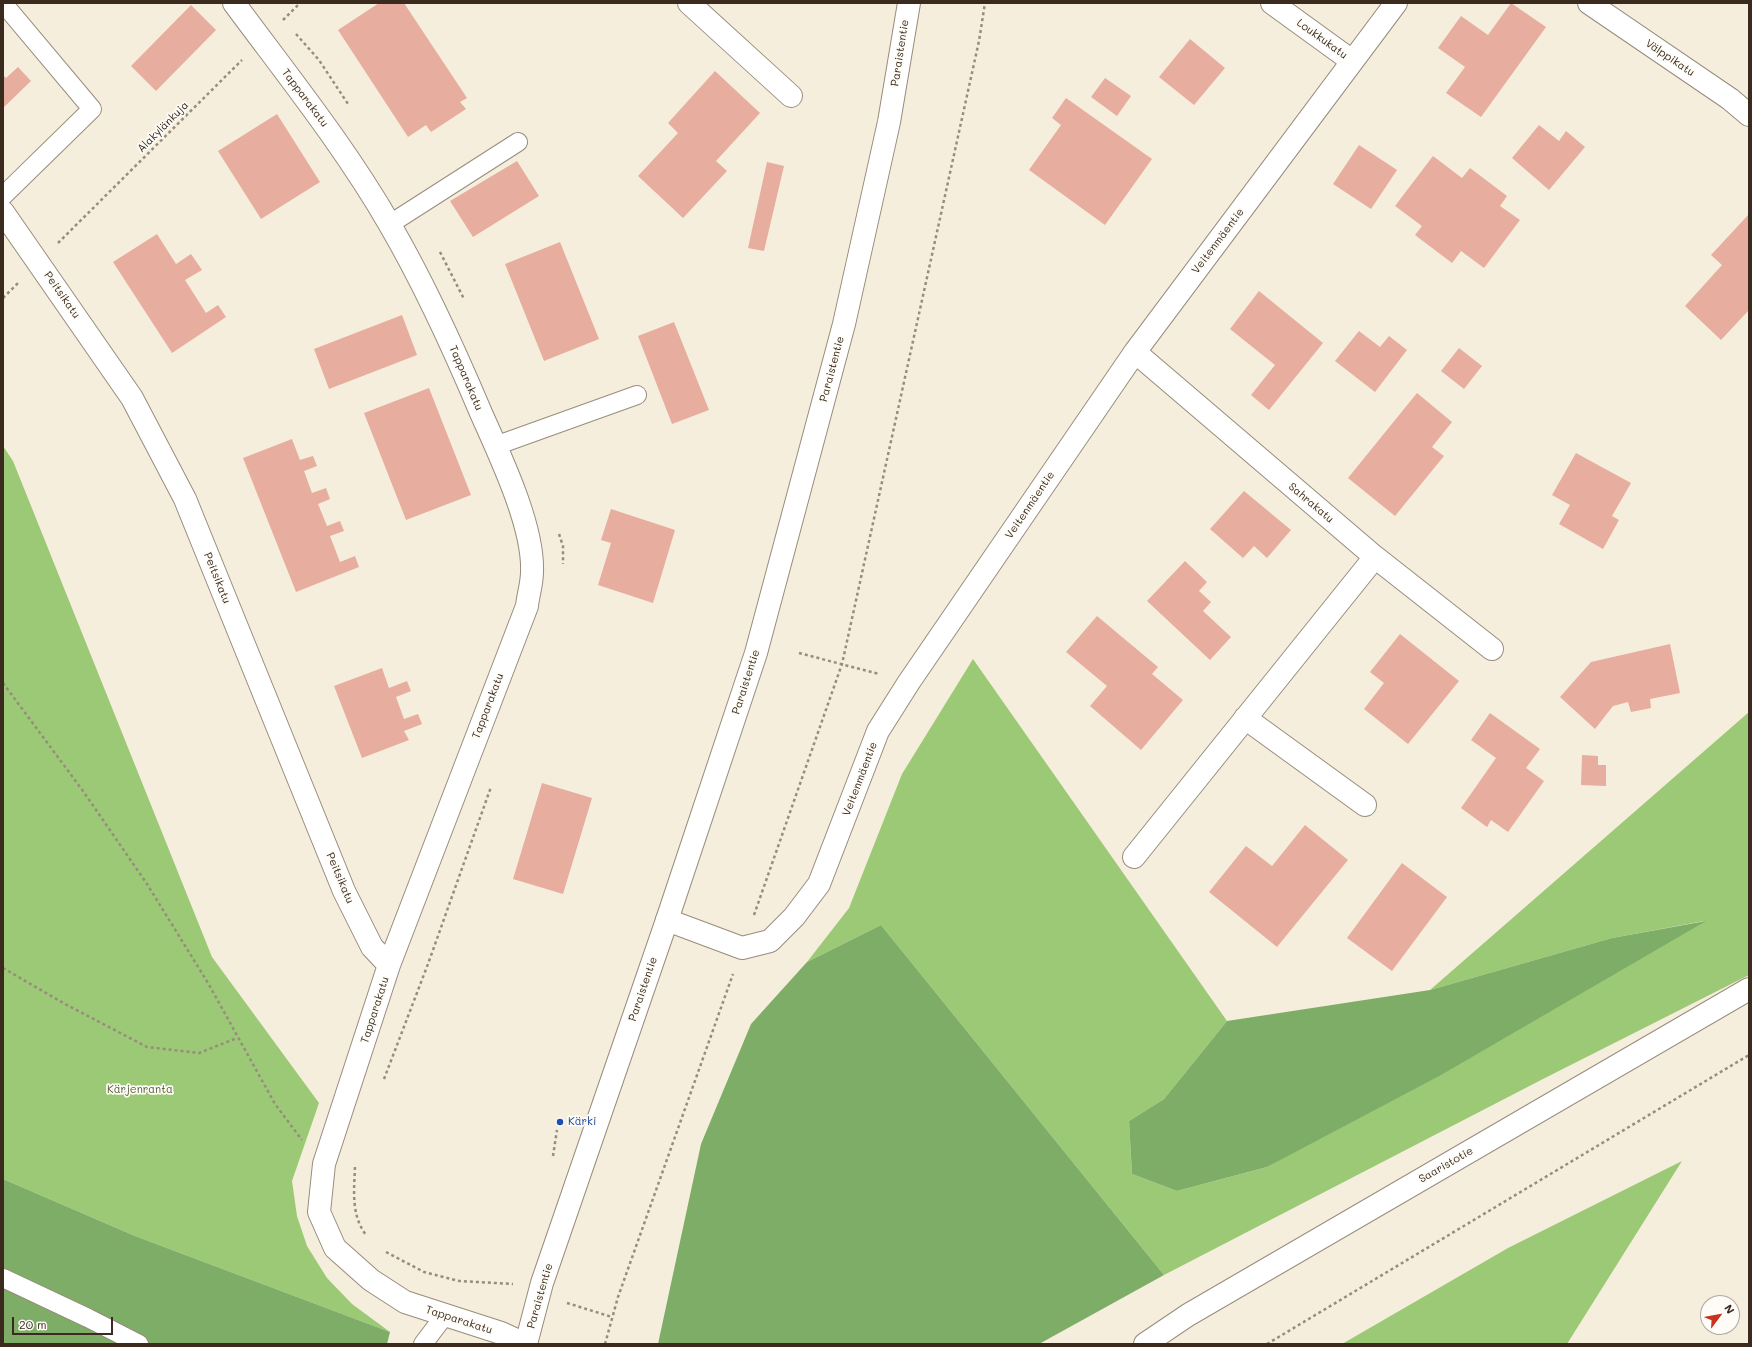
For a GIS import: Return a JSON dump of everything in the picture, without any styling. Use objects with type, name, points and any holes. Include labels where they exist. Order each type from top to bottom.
[{"type":"street","name":"Tapparakatu","points":[[234,3],[332,133],[390,224],[420,279],[450,340],[495,446],[527,527],[532,572],[527,606],[390,965],[324,1164],[319,1212],[335,1248],[371,1280],[405,1302],[501,1333],[525,1344]]},
{"type":"street","points":[[689,3],[791,96]]},
{"type":"street","name":"Paraistentie","points":[[525,1344],[539,1293],[667,920],[756,653],[844,324],[889,122],[909,3]]},
{"type":"street","name":"Loukkukatu","points":[[1272,3],[1352,61]]},
{"type":"street","name":"Veitenmäentie","points":[[742,948],[770,941],[794,917],[819,884],[878,731],[909,682],[1135,352],[1396,3]]},
{"type":"street","name":"Välppikatu","points":[[1589,3],[1730,99],[1749,115]]},
{"type":"street","name":"Peitsikatu","points":[[3,212],[132,398],[185,499],[344,891],[372,948],[390,965]]},
{"type":"street","name":"Sahrakatu","points":[[1135,352],[1375,557],[1492,649]]},
{"type":"street","points":[[1134,858],[1375,557]]},
{"type":"street","points":[[1245,718],[1365,805]]},
{"type":"street","points":[[667,920],[742,948]]},
{"type":"street","name":"Saaristotie","points":[[1145,1344],[1188,1315],[1749,989]]},
{"type":"lane","points":[[3,3],[92,109],[3,196]]},
{"type":"lane","points":[[390,224],[518,142]]},
{"type":"lane","points":[[495,446],[637,395]]},
{"type":"lane","points":[[3,1278],[139,1344]]},
{"type":"lane","points":[[423,1344],[445,1315]]},
{"type":"path","name":"Alakylänkuja","points":[[39,262],[300,3]]},
{"type":"path","points":[[605,1344],[620,1289],[794,807],[842,664],[980,41],[985,3]]},
{"type":"path","points":[[278,14],[288,26]]},
{"type":"path","points":[[293,31],[319,60],[349,106]]},
{"type":"path","points":[[414,208],[448,264],[466,303]]},
{"type":"path","points":[[558,532],[563,546],[562,566]]},
{"type":"path","points":[[798,653],[842,664]]},
{"type":"path","points":[[3,683],[83,791],[147,884],[208,983],[237,1038],[288,1124],[324,1164]]},
{"type":"path","points":[[383,1083],[428,964],[491,786]]},
{"type":"path","points":[[3,968],[65,1004],[147,1047],[199,1053],[237,1038]]},
{"type":"path","points":[[733,973],[740,972]]},
{"type":"path","points":[[1267,1344],[1749,1056]]},
{"type":"path","points":[[355,1164],[353,1200],[360,1226],[368,1236]]},
{"type":"path","points":[[382,1250],[424,1272],[459,1281],[512,1284],[612,1317]]},
{"type":"green space","name":"Kärjenranta","points":[[3,446],[13,461],[212,957],[319,1103],[292,1181],[297,1216],[307,1246],[327,1278],[352,1304],[390,1332],[135,1236],[3,1179]]},
{"type":"green space","points":[[973,659],[1227,1021],[1164,1099],[1129,1121],[1132,1174],[1177,1191],[1267,1167],[1704,921],[1612,938],[1430,990],[1749,712],[1749,975],[1543,1079],[1164,1275],[881,925],[807,962],[849,908],[902,774]]},
{"type":"green space","points":[[1706,921],[1441,1075],[1267,1167],[1177,1191],[1132,1174],[1129,1121],[1164,1099],[1227,1021],[1430,990],[1612,938]]},
{"type":"green space","points":[[881,925],[1164,1275],[1039,1344],[658,1344],[701,1144],[751,1024],[807,962]]},
{"type":"green space","points":[[1682,1161],[1567,1344],[1342,1344],[1508,1248]]},
{"type":"green space","points":[[3,1179],[135,1236],[390,1332],[387,1344],[3,1344]]},
{"type":"building","points":[[379,3],[404,3],[467,98],[460,102],[466,109],[431,132],[426,125],[408,137],[338,30]]},
{"type":"building","points":[[1511,3],[1546,27],[1481,117],[1446,93],[1465,67],[1438,48],[1461,16],[1488,35]]},
{"type":"building","points":[[191,5],[216,30],[156,91],[131,66]]},
{"type":"building","points":[[1190,39],[1225,68],[1194,105],[1159,77]]},
{"type":"building","points":[[18,67],[31,81],[3,108],[3,75],[6,78]]},
{"type":"building","points":[[715,71],[760,113],[716,161],[727,171],[683,218],[638,176],[678,133],[668,123]]},
{"type":"building","points":[[1105,78],[1131,96],[1117,116],[1091,97]]},
{"type":"building","points":[[1066,98],[1152,159],[1105,225],[1029,170],[1061,125],[1052,118]]},
{"type":"building","points":[[277,114],[320,182],[261,219],[218,151]]},
{"type":"building","points":[[1539,125],[1559,141],[1566,131],[1585,147],[1549,190],[1512,158]]},
{"type":"building","points":[[1359,145],[1397,170],[1371,209],[1333,184]]},
{"type":"building","points":[[1433,156],[1462,178],[1470,168],[1507,196],[1500,206],[1520,220],[1484,268],[1461,251],[1452,263],[1415,235],[1422,226],[1395,206]]},
{"type":"building","points":[[517,161],[539,196],[473,237],[450,201]]},
{"type":"building","points":[[767,162],[784,166],[764,251],[748,248]]},
{"type":"building","points":[[1749,214],[1749,310],[1721,340],[1685,306],[1722,265],[1711,255]]},
{"type":"building","points":[[157,234],[176,264],[191,254],[202,270],[185,280],[206,313],[218,305],[226,317],[172,353],[113,262]]},
{"type":"building","points":[[560,242],[599,339],[544,361],[505,264]]},
{"type":"building","points":[[1259,291],[1323,343],[1269,410],[1251,395],[1275,365],[1230,329]]},
{"type":"building","points":[[402,315],[417,355],[329,389],[314,349]]},
{"type":"building","points":[[674,322],[709,410],[672,424],[638,336]]},
{"type":"building","points":[[1359,331],[1380,347],[1389,336],[1407,350],[1375,392],[1335,361]]},
{"type":"building","points":[[1459,348],[1482,366],[1464,389],[1441,371]]},
{"type":"building","points":[[429,388],[471,495],[406,520],[364,413]]},
{"type":"building","points":[[1417,393],[1452,422],[1432,447],[1444,456],[1395,516],[1348,478]]},
{"type":"building","points":[[292,439],[300,460],[313,456],[317,466],[304,471],[312,493],[326,488],[330,499],[318,504],[327,526],[340,521],[344,531],[330,536],[340,562],[355,556],[359,567],[296,592],[243,458]]},
{"type":"building","points":[[1576,453],[1631,483],[1612,516],[1619,520],[1603,549],[1559,524],[1570,505],[1552,495]]},
{"type":"building","points":[[1244,491],[1291,530],[1267,558],[1254,546],[1243,558],[1210,529]]},
{"type":"building","points":[[611,509],[675,530],[653,603],[598,585],[611,543],[601,540]]},
{"type":"building","points":[[1185,561],[1207,582],[1199,591],[1211,602],[1203,611],[1231,637],[1210,660],[1147,601]]},
{"type":"building","points":[[1097,616],[1158,667],[1152,674],[1183,700],[1141,750],[1090,706],[1107,686],[1066,652]]},
{"type":"building","points":[[1400,634],[1459,681],[1408,744],[1364,709],[1384,683],[1370,672]]},
{"type":"building","points":[[1670,644],[1680,693],[1650,699],[1651,708],[1631,712],[1628,702],[1613,706],[1595,729],[1560,697],[1591,662]]},
{"type":"building","points":[[382,668],[389,688],[407,681],[411,691],[396,697],[404,719],[418,714],[422,724],[404,731],[409,740],[362,758],[334,686]]},
{"type":"building","points":[[1490,713],[1540,749],[1526,768],[1544,781],[1508,832],[1491,820],[1487,827],[1461,808],[1496,758],[1471,740]]},
{"type":"building","points":[[1582,755],[1598,756],[1598,765],[1606,765],[1606,786],[1581,785]]},
{"type":"building","points":[[542,783],[592,798],[563,894],[513,879]]},
{"type":"building","points":[[1305,825],[1348,860],[1277,947],[1209,892],[1246,846],[1272,866]]},
{"type":"building","points":[[1402,863],[1447,897],[1392,971],[1347,938]]},
{"type":"place","name":"Kärki","points":[[560,1122]]}]
